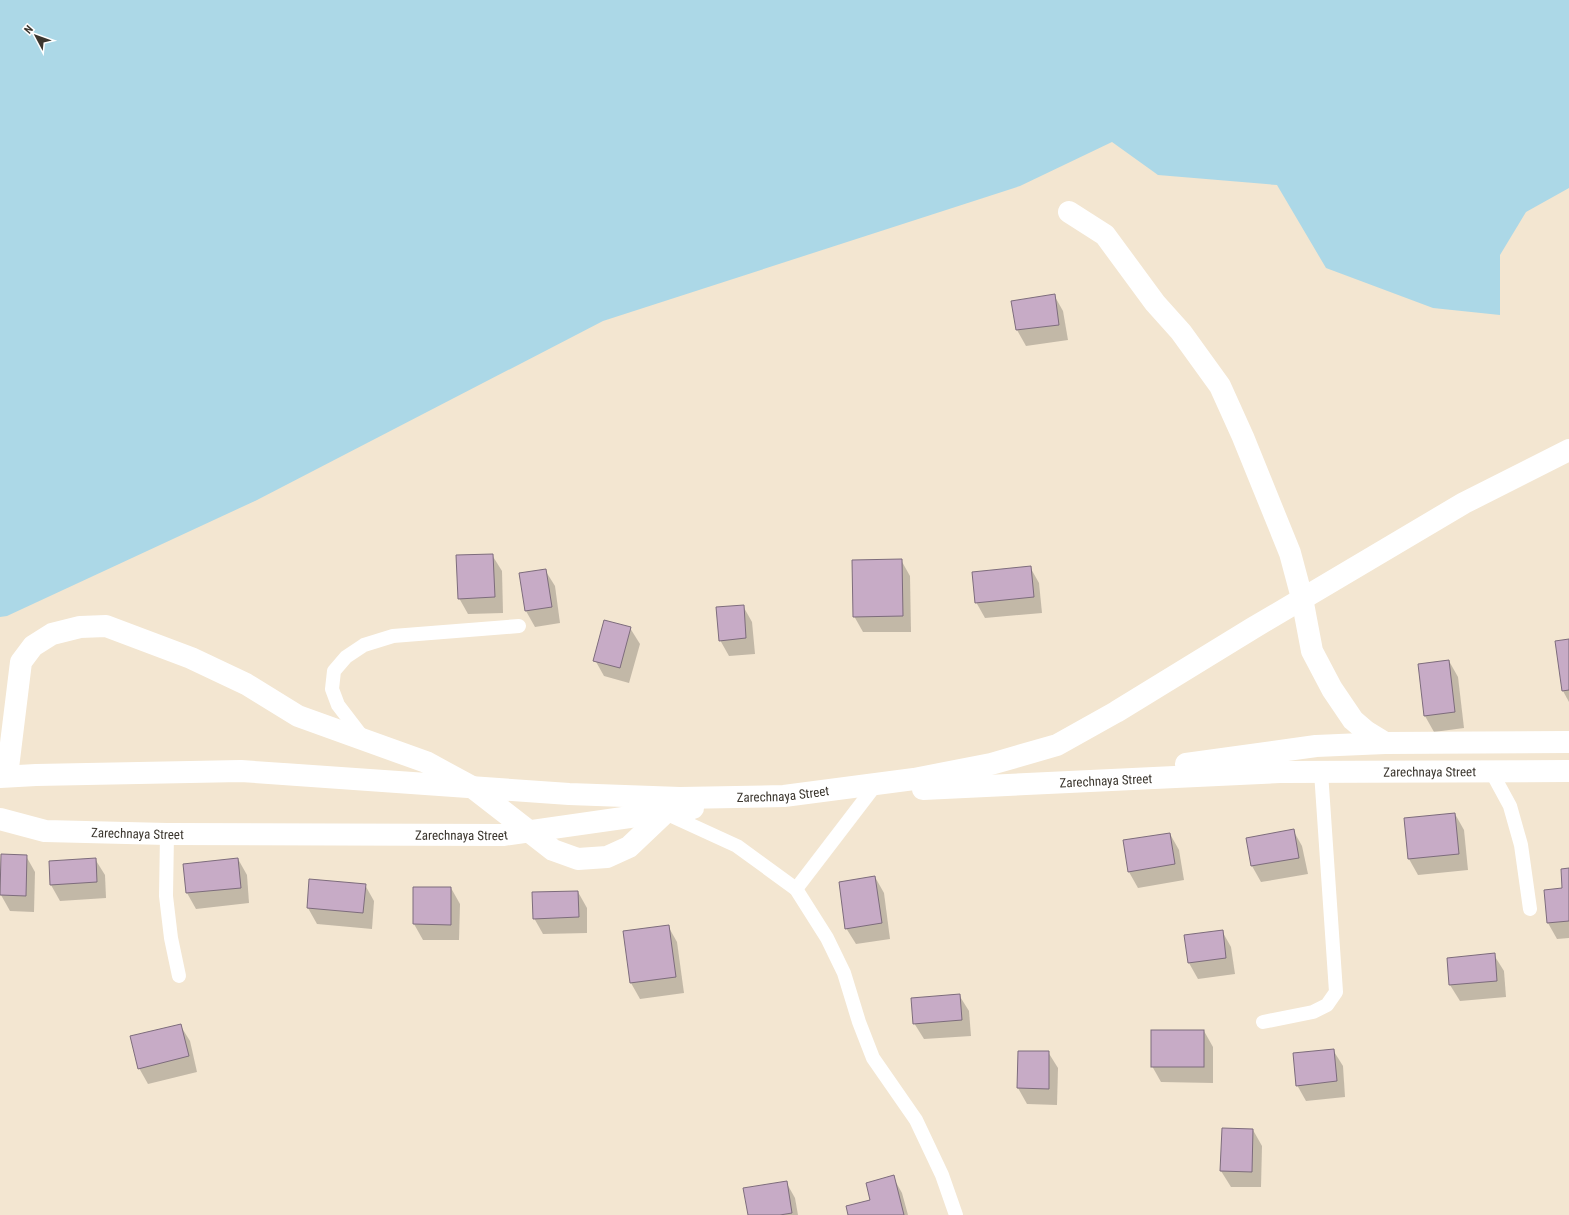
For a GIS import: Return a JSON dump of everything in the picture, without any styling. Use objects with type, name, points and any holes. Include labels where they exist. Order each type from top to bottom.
[{"type":"street","points":[[1069,212],[1104,235],[1154,303],[1181,332],[1220,386],[1243,437],[1290,553],[1302,598],[1312,651],[1332,689],[1353,720],[1367,732],[1385,743]]},
{"type":"street","points":[[784,796],[914,779],[992,764],[1057,745],[1116,712],[1302,598],[1464,504],[1569,450]]},
{"type":"street","points":[[672,805],[569,794],[472,787],[241,771],[3,777],[21,662],[33,646],[52,634],[80,627],[106,626],[191,658],[246,684],[298,716],[366,742],[426,762],[472,787],[553,850],[578,859],[606,857],[629,847],[672,805]]},
{"type":"street","points":[[1099,781],[1195,762],[1316,746],[1385,743],[1569,742]]},
{"type":"street","name":"Zarechnaya Street","points":[[0,819],[45,831],[167,834],[503,835],[672,805],[784,796],[1280,772],[1569,771]]},
{"type":"lane","points":[[366,742],[338,705],[332,689],[334,671],[346,657],[364,645],[393,636],[519,626]]},
{"type":"lane","points":[[1491,771],[1510,806],[1521,845],[1530,909]]},
{"type":"lane","points":[[1263,1022],[1314,1012],[1327,1004],[1336,992],[1321,772]]},
{"type":"lane","points":[[796,889],[871,791]]},
{"type":"lane","points":[[672,805],[737,846],[796,889],[827,938],[844,973],[859,1022],[873,1058],[916,1120],[942,1175],[956,1215]]},
{"type":"lane","points":[[167,834],[166,896],[171,938],[179,976]]},
{"type":"water","points":[[0,0],[1569,0],[1569,188],[1526,212],[1500,255],[1500,315],[1433,308],[1326,268],[1277,185],[1158,175],[1112,142],[1020,186],[603,321],[257,500],[7,616],[0,617]]},
{"type":"building","points":[[1055,294],[1059,325],[1016,330],[1011,301]]},
{"type":"building","points":[[493,554],[495,597],[458,599],[456,555]]},
{"type":"building","points":[[902,559],[903,616],[853,617],[852,560]]},
{"type":"building","points":[[1031,566],[1034,597],[975,603],[972,572]]},
{"type":"building","points":[[546,569],[552,607],[525,611],[519,573]]},
{"type":"building","points":[[744,605],[746,638],[719,641],[716,607]]},
{"type":"building","points":[[604,620],[631,627],[620,668],[593,661]]},
{"type":"building","points":[[1569,639],[1569,690],[1562,691],[1555,641]]},
{"type":"building","points":[[1449,660],[1455,712],[1424,716],[1418,664]]},
{"type":"building","points":[[1455,813],[1459,854],[1408,859],[1404,818]]},
{"type":"building","points":[[1294,829],[1299,858],[1251,866],[1246,838]]},
{"type":"building","points":[[1170,833],[1175,864],[1128,872],[1123,840]]},
{"type":"building","points":[[1,854],[27,855],[26,896],[0,895]]},
{"type":"building","points":[[96,858],[97,882],[50,885],[49,861]]},
{"type":"building","points":[[238,858],[241,888],[186,893],[183,864]]},
{"type":"building","points":[[1569,868],[1569,921],[1547,923],[1544,890],[1562,888],[1561,869]]},
{"type":"building","points":[[875,876],[882,923],[845,929],[839,882]]},
{"type":"building","points":[[309,879],[366,884],[363,913],[307,908]]},
{"type":"building","points":[[413,887],[451,887],[451,925],[413,924]]},
{"type":"building","points":[[578,891],[579,917],[533,919],[532,892]]},
{"type":"building","points":[[669,925],[676,977],[630,983],[623,931]]},
{"type":"building","points":[[1223,930],[1226,958],[1188,963],[1184,935]]},
{"type":"building","points":[[1495,953],[1497,981],[1449,985],[1447,958]]},
{"type":"building","points":[[960,994],[962,1020],[913,1024],[911,998]]},
{"type":"building","points":[[181,1024],[189,1056],[138,1069],[130,1036]]},
{"type":"building","points":[[1151,1030],[1204,1030],[1204,1067],[1151,1067]]},
{"type":"building","points":[[1334,1049],[1337,1081],[1296,1086],[1293,1053]]},
{"type":"building","points":[[1018,1051],[1049,1051],[1049,1089],[1017,1088]]},
{"type":"building","points":[[1222,1128],[1253,1129],[1252,1172],[1220,1171]]},
{"type":"building","points":[[894,1175],[904,1215],[848,1215],[846,1206],[870,1200],[866,1183]]},
{"type":"building","points":[[787,1181],[792,1213],[780,1215],[748,1215],[743,1188]]}]
